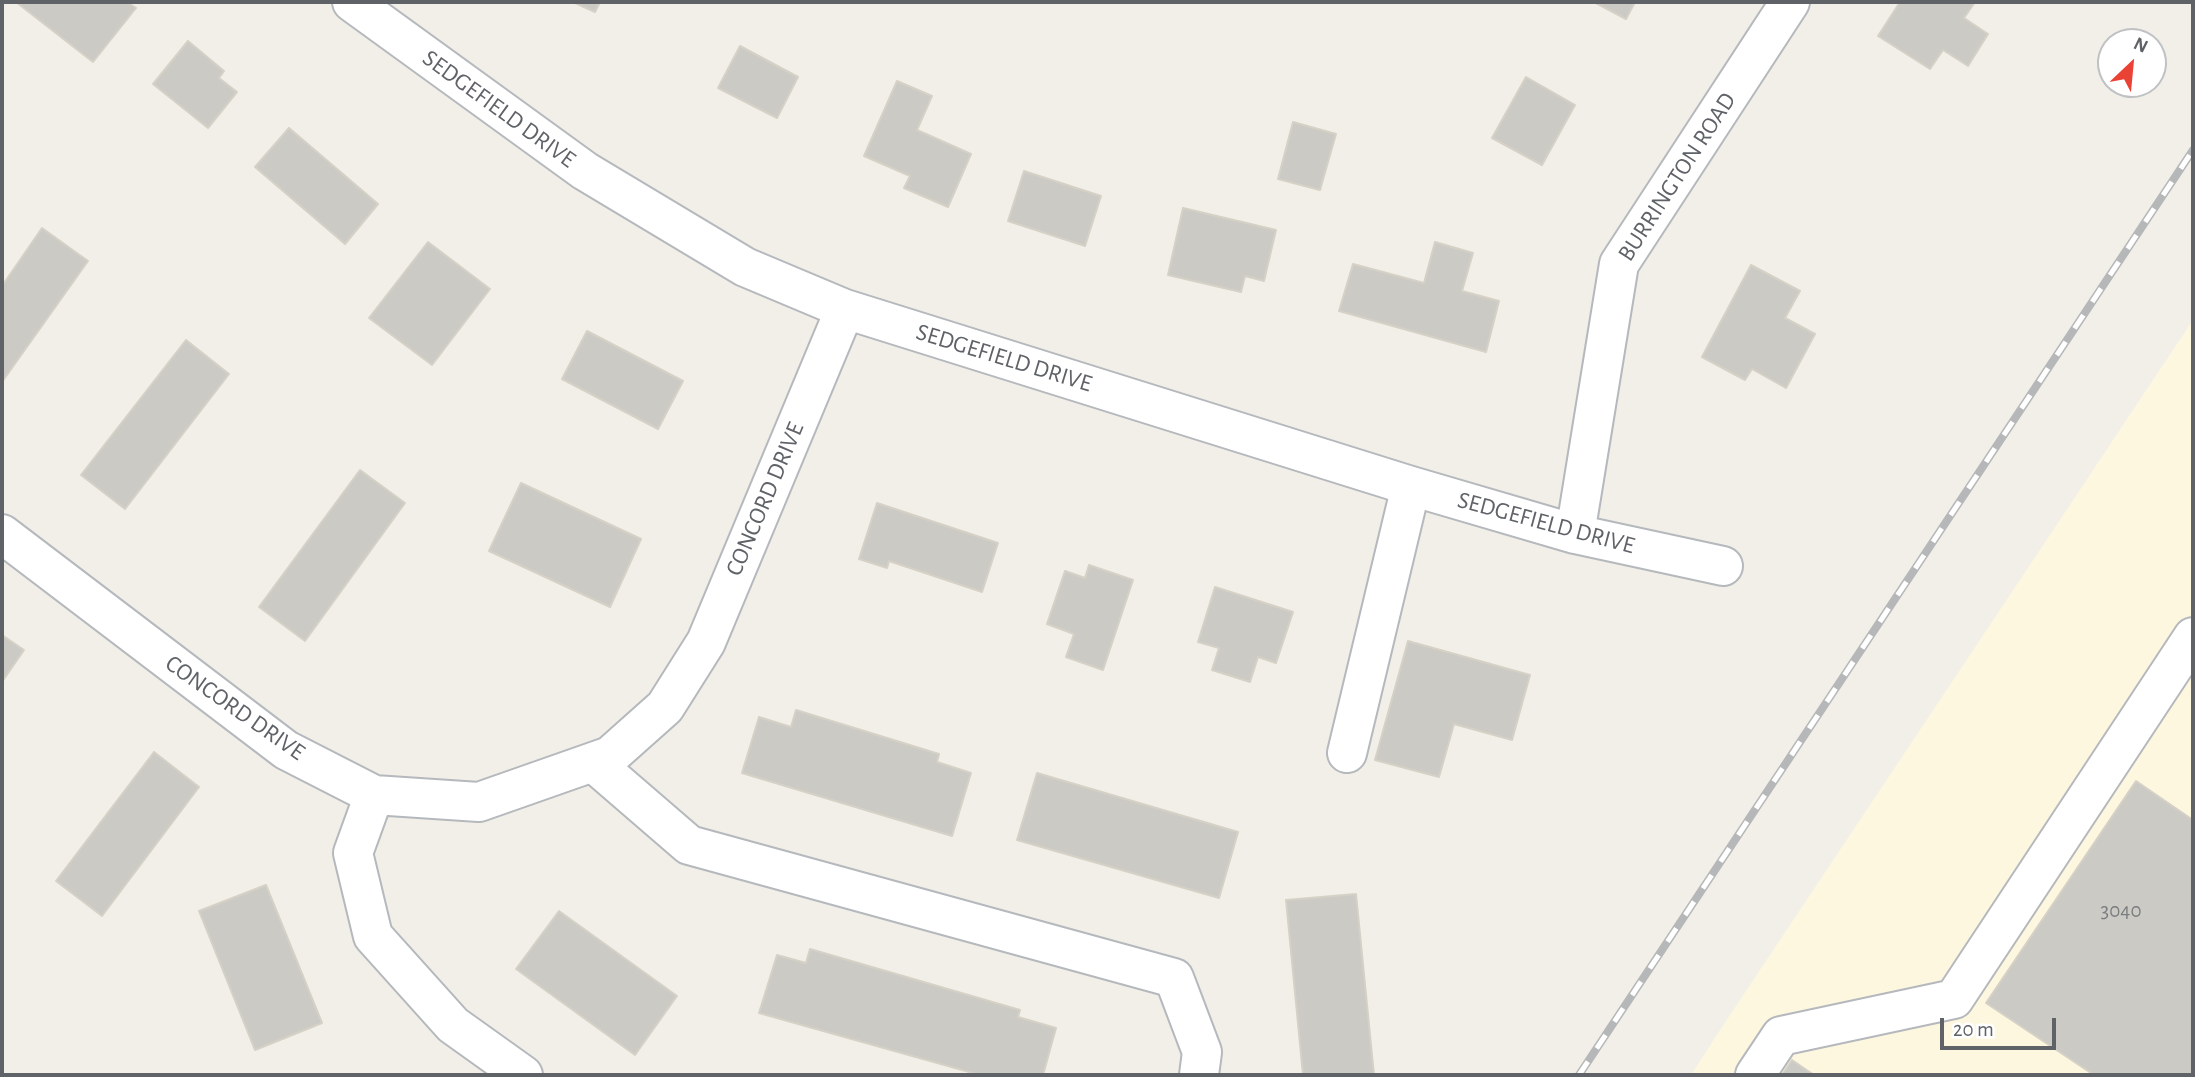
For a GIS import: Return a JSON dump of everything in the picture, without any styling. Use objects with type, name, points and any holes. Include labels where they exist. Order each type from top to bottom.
[{"type":"street","name":"BURRINGTON ROAD","points":[[1575,534],[1619,264],[1790,2]]},
{"type":"street","name":"SEDGEFIELD DRIVE","points":[[364,6],[585,171],[745,267],[845,309],[1411,486],[1575,534],[1723,566]]},
{"type":"street","name":"CONCORD DRIVE","points":[[2,534],[286,750],[374,795],[479,802],[610,756],[665,707],[706,642],[845,309]]},
{"type":"street","points":[[1347,752],[1411,486]]},
{"type":"street","points":[[1755,1075],[1781,1036],[1954,999],[2193,637]]},
{"type":"street","points":[[594,763],[688,845],[1174,978],[1202,1052],[1199,1075]]},
{"type":"street","points":[[374,795],[353,853],[373,936],[453,1025],[523,1075]]},
{"type":"shaded area","points":[[2193,320],[2193,1075],[1691,1075],[1722,1027]]},
{"type":"building","points":[[16,2],[127,2],[136,8],[93,62]]},
{"type":"building","points":[[573,2],[600,2],[595,12]]},
{"type":"building","points":[[1594,2],[1635,2],[1626,19]]},
{"type":"building","points":[[1900,2],[1975,2],[1964,18],[1988,34],[1968,66],[1943,50],[1930,69],[1878,36]]},
{"type":"building","points":[[188,41],[224,71],[219,78],[237,92],[208,128],[153,84]]},
{"type":"building","points":[[740,46],[798,77],[777,118],[718,88]]},
{"type":"building","points":[[1526,77],[1575,105],[1542,165],[1492,138]]},
{"type":"building","points":[[897,81],[932,96],[917,130],[971,154],[948,207],[904,188],[910,176],[864,156]]},
{"type":"building","points":[[1293,122],[1336,134],[1320,190],[1278,179]]},
{"type":"building","points":[[289,128],[378,204],[345,244],[255,167]]},
{"type":"building","points":[[1024,171],[1101,196],[1085,246],[1008,221]]},
{"type":"building","points":[[1183,208],[1276,230],[1264,281],[1245,276],[1241,292],[1168,275]]},
{"type":"building","points":[[42,228],[88,261],[2,382],[2,286]]},
{"type":"building","points":[[428,242],[490,289],[432,365],[369,318]]},
{"type":"building","points":[[1435,242],[1473,253],[1462,291],[1499,301],[1486,352],[1339,311],[1353,264],[1424,283]]},
{"type":"building","points":[[1751,265],[1800,291],[1785,318],[1815,334],[1786,388],[1752,369],[1745,380],[1702,357]]},
{"type":"building","points":[[587,331],[683,381],[658,429],[562,379]]},
{"type":"building","points":[[186,340],[229,374],[125,509],[81,475]]},
{"type":"building","points":[[360,470],[405,503],[305,641],[259,607]]},
{"type":"building","points":[[521,483],[641,539],[610,607],[489,551]]},
{"type":"building","points":[[877,503],[998,543],[982,592],[889,561],[887,568],[859,559]]},
{"type":"building","points":[[1089,565],[1133,580],[1103,670],[1066,657],[1074,634],[1047,624],[1065,571],[1085,578]]},
{"type":"building","points":[[1215,587],[1293,612],[1276,663],[1258,657],[1250,682],[1212,670],[1219,648],[1198,642]]},
{"type":"building","points":[[2,635],[24,650],[2,682]]},
{"type":"building","points":[[1408,641],[1530,675],[1512,740],[1454,724],[1439,777],[1375,760]]},
{"type":"building","points":[[796,710],[939,754],[937,762],[971,773],[952,836],[742,773],[759,717],[791,727]]},
{"type":"building","points":[[154,752],[199,787],[102,916],[56,881]]},
{"type":"building","points":[[1037,773],[1238,832],[1219,898],[1017,840]]},
{"type":"building","points":[[2136,781],[2193,820],[2193,1075],[2094,1075],[1986,1003]]},
{"type":"building","points":[[266,885],[322,1023],[255,1050],[199,911]]},
{"type":"building","points":[[1356,894],[1374,1075],[1303,1075],[1286,900]]},
{"type":"building","points":[[559,911],[677,996],[635,1055],[516,969]]},
{"type":"building","points":[[810,949],[1020,1010],[1018,1017],[1056,1028],[1043,1075],[980,1075],[759,1013],[777,955],[806,963]]},
{"type":"building","points":[[1792,1060],[1814,1075],[1782,1075]]},
{"type":"railway","points":[[1579,1075],[2193,150]]}]
